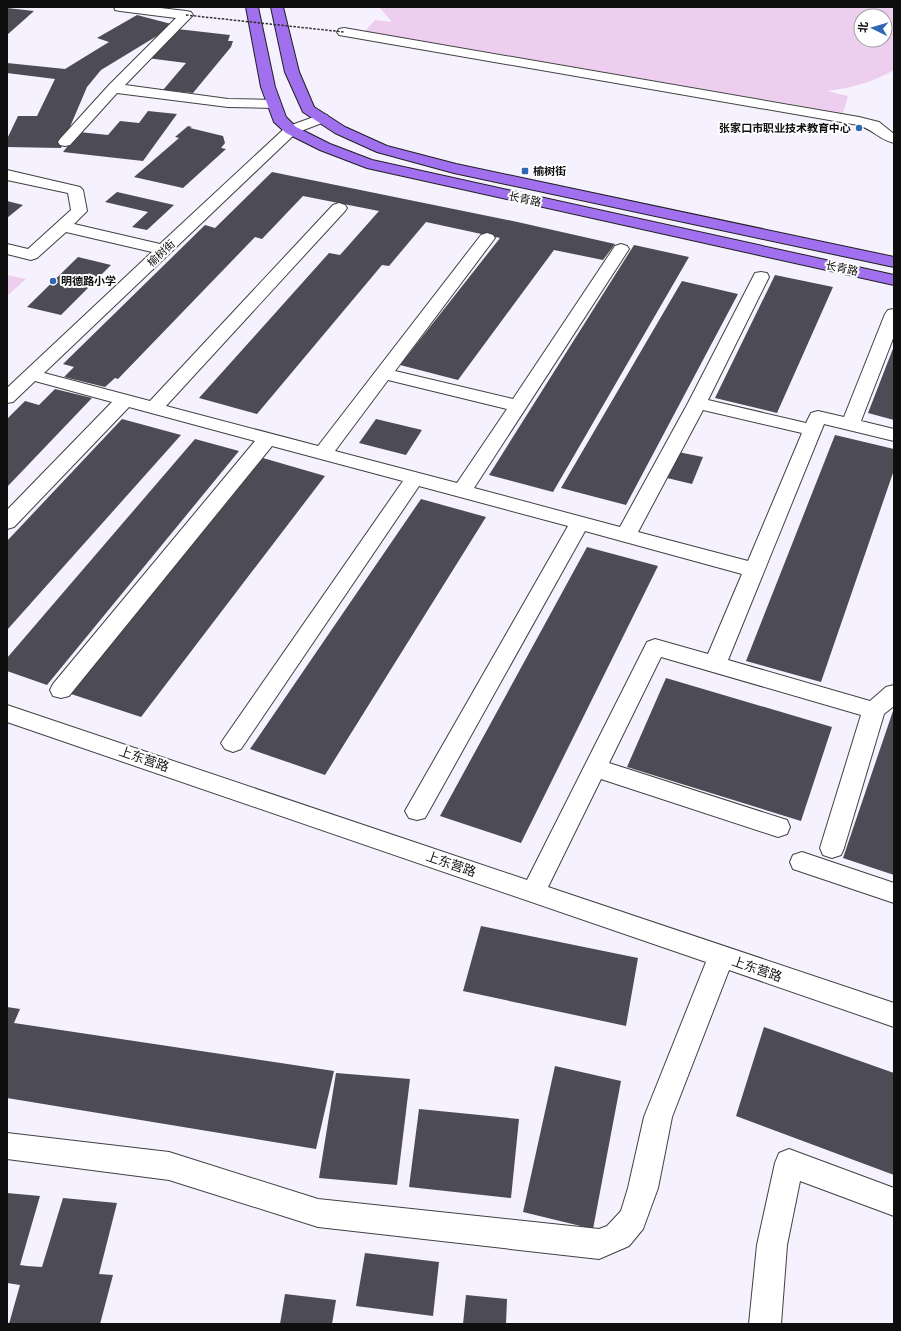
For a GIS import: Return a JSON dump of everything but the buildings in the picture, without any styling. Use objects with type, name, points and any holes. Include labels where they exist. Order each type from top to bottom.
[{"type":"main road","name":"长青路","points":[[252,7],[268,87],[279,119],[291,130],[325,147],[367,163],[894,280]]},
{"type":"main road","name":"长青路","points":[[277,7],[292,72],[308,109],[340,130],[382,149],[454,168],[894,262]]},
{"type":"street","points":[[120,7],[186,15]]},
{"type":"street","points":[[65,142],[114,88],[186,15]]},
{"type":"street","points":[[344,32],[859,121],[874,125],[888,137],[894,139]]},
{"type":"street","points":[[114,88],[228,103],[274,104]]},
{"type":"street","name":"榆树街","points":[[7,398],[291,130],[322,118]]},
{"type":"street","points":[[7,175],[75,190],[79,211],[32,254],[7,249]]},
{"type":"street","points":[[154,408],[339,208]]},
{"type":"street","points":[[62,226],[164,250]]},
{"type":"street","points":[[323,453],[487,238]]},
{"type":"street","points":[[462,491],[621,249]]},
{"type":"street","points":[[626,535],[697,403],[762,277]]},
{"type":"street","points":[[850,425],[894,314]]},
{"type":"street","points":[[384,374],[518,406]]},
{"type":"street","points":[[32,375],[754,570]]},
{"type":"street","points":[[7,522],[125,400]]},
{"type":"street","points":[[697,403],[813,430]]},
{"type":"street","points":[[715,664],[818,417],[894,435]]},
{"type":"street","points":[[61,690],[268,438]]},
{"type":"street","points":[[233,743],[415,478]]},
{"type":"street","points":[[417,811],[580,522]]},
{"type":"street","points":[[533,892],[655,647],[874,710]]},
{"type":"street","points":[[832,848],[874,710],[894,693]]},
{"type":"street","name":"上东营路","points":[[7,713],[894,1015]]},
{"type":"street","points":[[595,768],[778,827]]},
{"type":"street","points":[[802,862],[894,893]]},
{"type":"street","points":[[7,1146],[169,1166],[318,1213],[599,1244],[618,1236],[633,1219],[643,1188],[658,1117],[721,956]]},
{"type":"street","points":[[765,1324],[772,1245],[789,1163],[894,1202]]},
{"type":"path","points":[[186,15],[344,32]]},
{"type":"shaded area","points":[[379,7],[892,7],[893,8],[894,9],[894,70],[862,84],[827,91],[848,96],[843,113],[365,31],[375,20],[392,22]]},
{"type":"shaded area","points":[[7,275],[26,279],[7,296]]},
{"type":"place","name":"张家口市职业技术教育中心","points":[[859,128]]},
{"type":"place","name":"榆树街","points":[[525,171]]},
{"type":"place","name":"明德路小学","points":[[53,281]]}]
